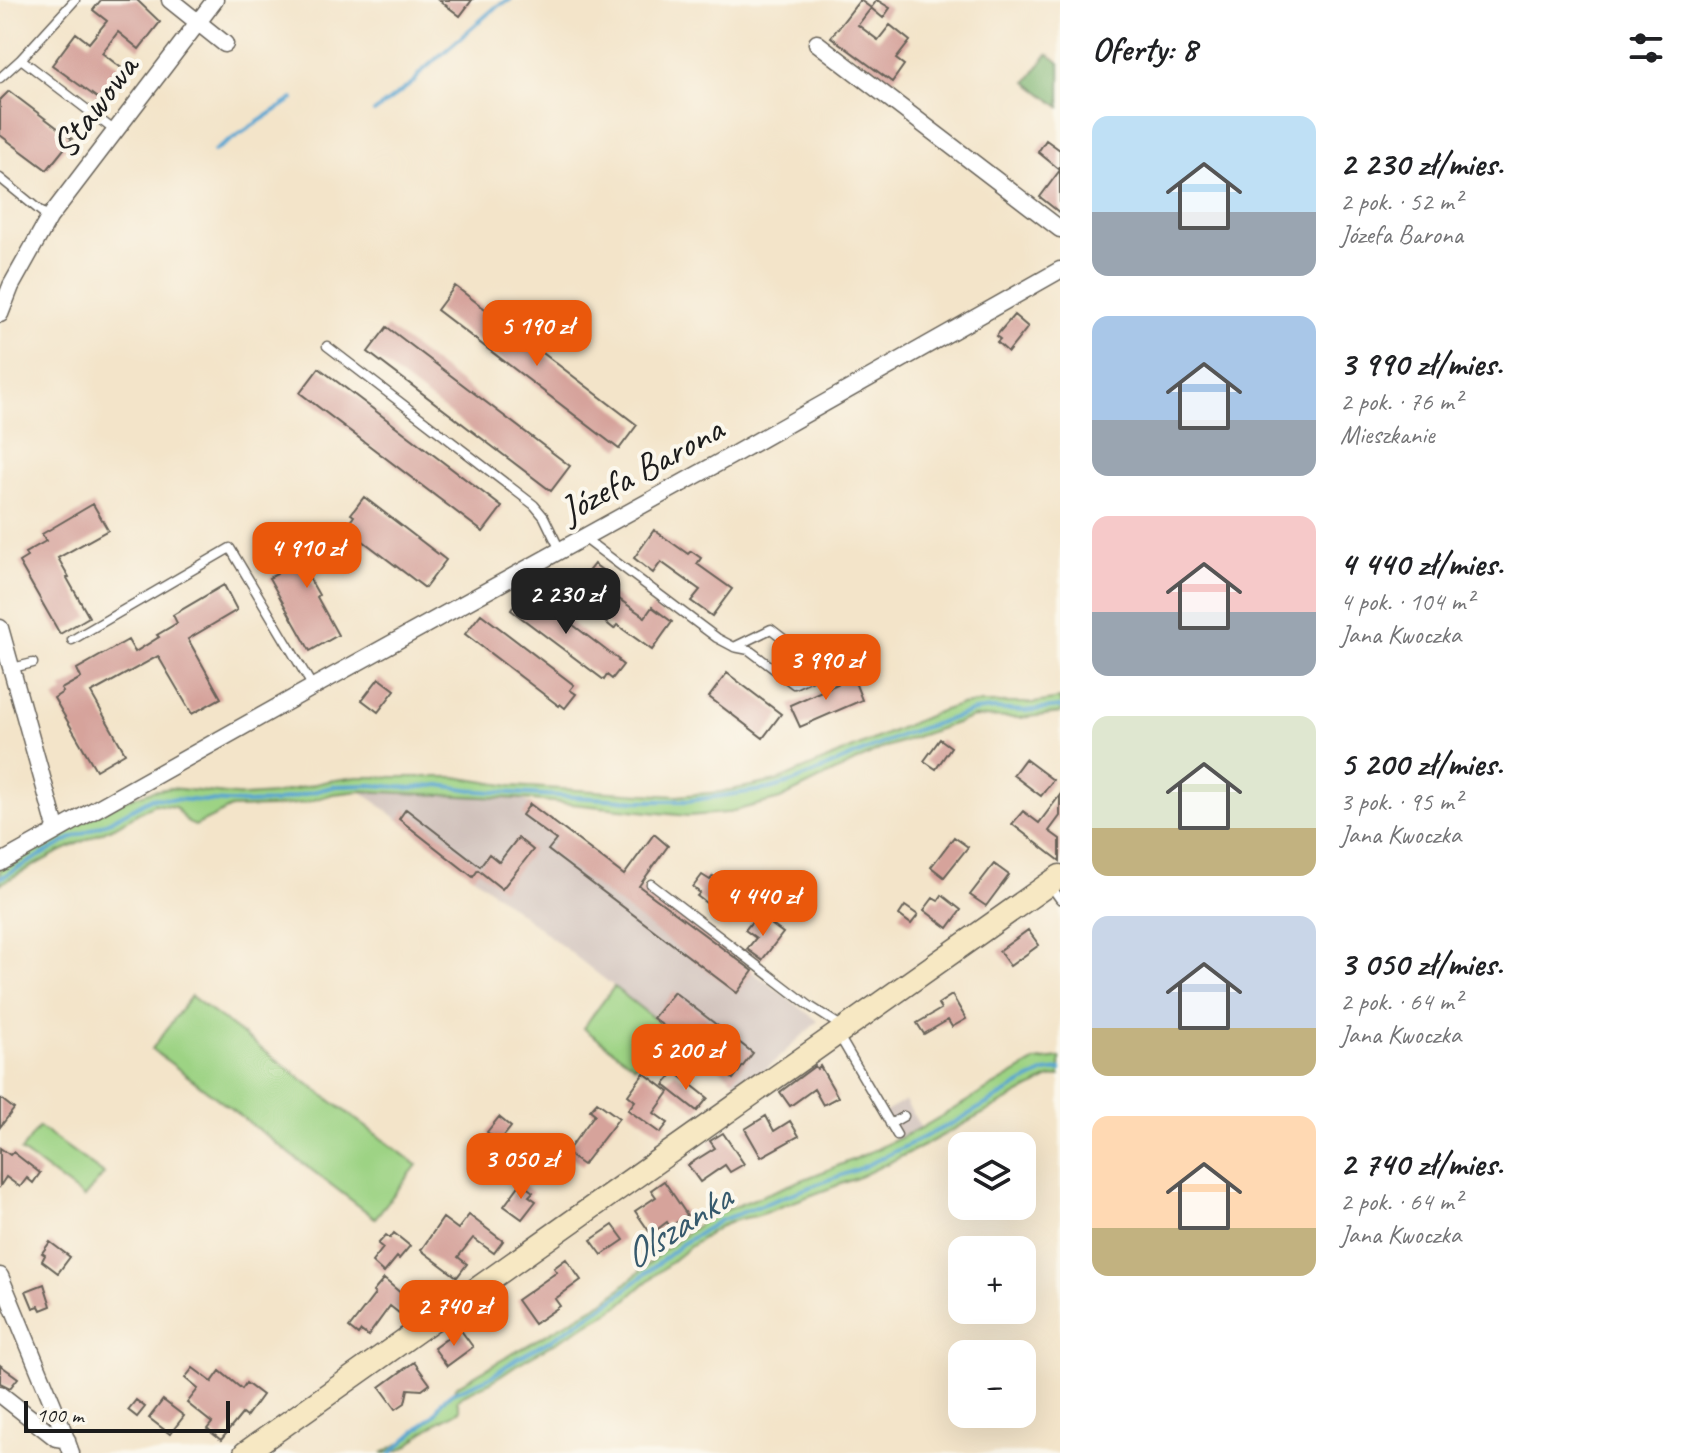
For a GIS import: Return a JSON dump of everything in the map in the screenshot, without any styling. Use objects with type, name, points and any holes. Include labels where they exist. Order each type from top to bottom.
[{"type":"street","points":[[170,0],[225,44]]},
{"type":"street","name":"Stawowa","points":[[0,314],[6,283],[49,218],[215,0]]},
{"type":"street","points":[[817,43],[1060,229]]},
{"type":"street","name":"Józefa Barona","points":[[0,863],[1060,270]]},
{"type":"street","points":[[0,628],[57,831]]},
{"type":"street","points":[[245,1453],[841,1032],[1056,887]]},
{"type":"street","points":[[0,1276],[69,1446]]},
{"type":"street","points":[[0,1394],[69,1446]]},
{"type":"lane","points":[[0,78],[75,0]]},
{"type":"lane","points":[[21,59],[115,131]]},
{"type":"lane","points":[[0,178],[49,218]]},
{"type":"lane","points":[[327,346],[534,505],[544,517],[560,550]]},
{"type":"lane","points":[[583,537],[717,638],[734,647],[749,650],[794,684],[824,670],[771,629],[734,647]]},
{"type":"lane","points":[[72,640],[230,548],[313,687]]},
{"type":"lane","points":[[11,668],[33,663]]},
{"type":"lane","points":[[651,884],[811,1007],[840,1024],[841,1032],[897,1135]]},
{"type":"lane","points":[[890,1124],[904,1116]]},
{"type":"shaded area","points":[[361,791],[523,799],[818,1021],[745,1089]]},
{"type":"shaded area","points":[[905,1101],[921,1128],[895,1141],[880,1115]]},
{"type":"green space","points":[[1048,54],[1060,63],[1060,107],[1027,82]]},
{"type":"green space","points":[[1060,699],[1060,713],[1020,718],[974,717],[883,748],[780,799],[726,813],[688,816],[523,799],[361,791],[333,794],[304,803],[231,808],[195,826],[188,823],[175,807],[154,804],[0,884],[0,865],[125,800],[152,791],[171,788],[244,796],[274,794],[357,777],[455,777],[511,786],[677,796],[720,792],[777,781],[959,705],[1034,703]]},
{"type":"green space","points":[[614,987],[666,1028],[635,1066],[583,1028]]},
{"type":"green space","points":[[191,996],[417,1165],[375,1218],[152,1049]]},
{"type":"green space","points":[[1060,1058],[1060,1076],[1047,1079],[857,1178],[719,1227],[691,1246],[619,1306],[491,1382],[461,1396],[457,1400],[460,1410],[432,1426],[404,1448],[382,1453],[403,1442],[435,1414],[442,1401],[458,1385],[608,1299],[670,1245],[711,1216],[855,1159],[921,1128],[1036,1061]]},
{"type":"green space","points":[[39,1127],[104,1174],[84,1198],[21,1151]]},
{"type":"building","points":[[101,0],[137,0],[160,22],[139,49],[118,32],[102,53],[124,70],[100,100],[52,65],[76,33],[89,43],[107,21],[93,10]]},
{"type":"building","points":[[439,0],[472,0],[460,16]]},
{"type":"building","points":[[860,0],[871,8],[858,25],[878,40],[890,25],[910,41],[896,59],[904,65],[892,82],[831,37]]},
{"type":"building","points":[[877,0],[890,8],[883,18],[871,8]]},
{"type":"building","points":[[9,91],[72,139],[47,170],[0,135],[0,100]]},
{"type":"building","points":[[1046,140],[1060,150],[1060,170],[1038,152]]},
{"type":"building","points":[[1060,170],[1060,213],[1040,197]]},
{"type":"building","points":[[455,286],[637,425],[619,449],[437,310]]},
{"type":"building","points":[[1014,315],[1028,327],[1008,352],[997,342],[1000,339],[996,336]]},
{"type":"building","points":[[387,327],[570,466],[551,491],[368,352]]},
{"type":"building","points":[[319,368],[502,507],[483,532],[300,393]]},
{"type":"building","points":[[364,497],[446,560],[425,588],[346,528],[354,516],[351,514]]},
{"type":"building","points":[[93,504],[108,530],[58,558],[89,617],[60,634],[19,562],[27,557],[25,553],[46,541],[42,534]]},
{"type":"building","points":[[329,530],[342,554],[307,574],[338,635],[310,651],[269,578],[277,574],[276,570],[297,559],[292,550]]},
{"type":"building","points":[[654,530],[688,554],[691,551],[701,558],[697,564],[732,589],[712,616],[691,601],[700,590],[661,562],[653,573],[634,558]]},
{"type":"building","points":[[594,564],[614,579],[606,590],[645,617],[652,607],[672,622],[652,650],[617,625],[614,629],[603,620],[606,616],[573,591]]},
{"type":"building","points":[[224,585],[237,610],[188,639],[221,698],[192,714],[158,656],[91,693],[125,753],[96,770],[54,698],[63,692],[61,689],[81,678],[77,669],[128,640],[135,652],[177,623],[173,615]]},
{"type":"building","points":[[526,589],[619,660],[623,665],[612,679],[607,675],[604,680],[511,610]]},
{"type":"building","points":[[481,614],[574,685],[570,690],[576,694],[565,708],[465,634]]},
{"type":"building","points":[[727,673],[781,714],[763,738],[709,697]]},
{"type":"building","points":[[853,677],[862,700],[800,727],[790,705]]},
{"type":"building","points":[[379,678],[395,690],[378,712],[362,700]]},
{"type":"building","points":[[940,739],[951,747],[936,769],[924,761]]},
{"type":"building","points":[[1025,759],[1053,780],[1041,796],[1013,775]]},
{"type":"building","points":[[1060,795],[1060,816],[1049,831],[1060,839],[1060,861],[1012,824],[1023,811],[1039,823]]},
{"type":"building","points":[[530,804],[624,875],[654,834],[668,846],[639,886],[753,971],[737,993],[548,850],[556,840],[522,815]]},
{"type":"building","points":[[406,809],[480,866],[489,854],[499,862],[518,838],[533,850],[502,889],[478,870],[473,877],[399,819]]},
{"type":"building","points":[[954,837],[968,847],[944,877],[931,867]]},
{"type":"building","points":[[994,864],[1009,875],[986,906],[970,895]]},
{"type":"building","points":[[702,875],[710,880],[713,876],[733,892],[721,909],[712,902],[710,906],[697,896],[700,893],[693,887]]},
{"type":"building","points":[[942,895],[961,910],[948,928],[924,910],[933,898],[938,901]]},
{"type":"building","points":[[905,906],[918,915],[911,924],[899,915]]},
{"type":"building","points":[[755,918],[765,926],[768,922],[783,933],[762,960],[747,949],[756,938],[745,930]]},
{"type":"building","points":[[1028,930],[1039,945],[1010,966],[999,951]]},
{"type":"building","points":[[674,992],[753,1053],[733,1079],[653,1018]]},
{"type":"building","points":[[952,995],[966,1019],[952,1027],[948,1020],[924,1034],[917,1023],[941,1009],[938,1004]]},
{"type":"building","points":[[815,1066],[817,1069],[820,1066],[838,1097],[823,1105],[814,1089],[790,1106],[780,1092]]},
{"type":"building","points":[[675,1072],[708,1098],[697,1111],[664,1085]]},
{"type":"building","points":[[644,1073],[669,1092],[654,1113],[668,1123],[660,1133],[628,1110],[635,1101],[628,1095]]},
{"type":"building","points":[[0,1098],[14,1109],[0,1127]]},
{"type":"building","points":[[597,1102],[619,1118],[583,1165],[566,1153],[595,1114],[590,1110]]},
{"type":"building","points":[[766,1116],[774,1131],[790,1121],[799,1136],[761,1157],[745,1129]]},
{"type":"building","points":[[499,1117],[511,1127],[499,1142],[487,1132]]},
{"type":"building","points":[[723,1133],[744,1164],[730,1172],[725,1165],[700,1182],[688,1165],[715,1148],[710,1141]]},
{"type":"building","points":[[0,1148],[10,1155],[13,1152],[40,1173],[33,1183],[27,1178],[20,1187],[6,1177],[0,1186]]},
{"type":"building","points":[[664,1181],[687,1215],[670,1227],[667,1222],[651,1234],[635,1211],[656,1197],[651,1190]]},
{"type":"building","points":[[521,1183],[533,1192],[529,1196],[536,1201],[522,1219],[504,1206]]},
{"type":"building","points":[[469,1215],[503,1241],[494,1253],[473,1238],[458,1257],[467,1264],[457,1277],[421,1250],[443,1218],[458,1229]]},
{"type":"building","points":[[613,1225],[624,1240],[602,1255],[591,1240]]},
{"type":"building","points":[[394,1233],[410,1246],[384,1273],[372,1262],[383,1248],[378,1244],[386,1235],[390,1238]]},
{"type":"building","points":[[50,1242],[70,1257],[58,1273],[42,1261],[45,1255],[42,1253]]},
{"type":"building","points":[[566,1259],[581,1280],[555,1299],[560,1306],[534,1324],[517,1300],[557,1272],[554,1268]]},
{"type":"building","points":[[384,1279],[409,1300],[399,1313],[390,1306],[368,1336],[361,1331],[358,1335],[349,1328]]},
{"type":"building","points":[[44,1284],[51,1306],[41,1310],[39,1306],[33,1308],[26,1291]]},
{"type":"building","points":[[460,1329],[473,1347],[447,1366],[434,1348]]},
{"type":"building","points":[[414,1362],[430,1384],[422,1390],[408,1389],[405,1403],[396,1409],[380,1387]]},
{"type":"building","points":[[0,1365],[18,1378],[10,1388],[0,1383]]},
{"type":"building","points":[[193,1368],[212,1382],[220,1371],[242,1389],[246,1383],[262,1395],[246,1417],[242,1414],[221,1440],[207,1429],[212,1423],[187,1403],[198,1389],[185,1378]]},
{"type":"building","points":[[136,1400],[145,1407],[137,1417],[128,1410]]},
{"type":"building","points":[[163,1400],[184,1416],[170,1434],[149,1418]]},
{"type":"waterway","points":[[374,112],[415,81],[420,73],[497,6],[510,0]]},
{"type":"waterway","points":[[214,151],[293,99]]},
{"type":"waterway","points":[[0,878],[152,798],[274,802],[336,786],[413,788],[439,785],[480,791],[687,801],[769,789],[793,782],[904,734],[974,711],[1060,707]]},
{"type":"waterway","name":"Olszanka","points":[[391,1453],[435,1414],[442,1401],[452,1393],[492,1376],[613,1300],[682,1244],[719,1221],[861,1168],[957,1121],[1026,1081],[1045,1072],[1060,1070]]}]
